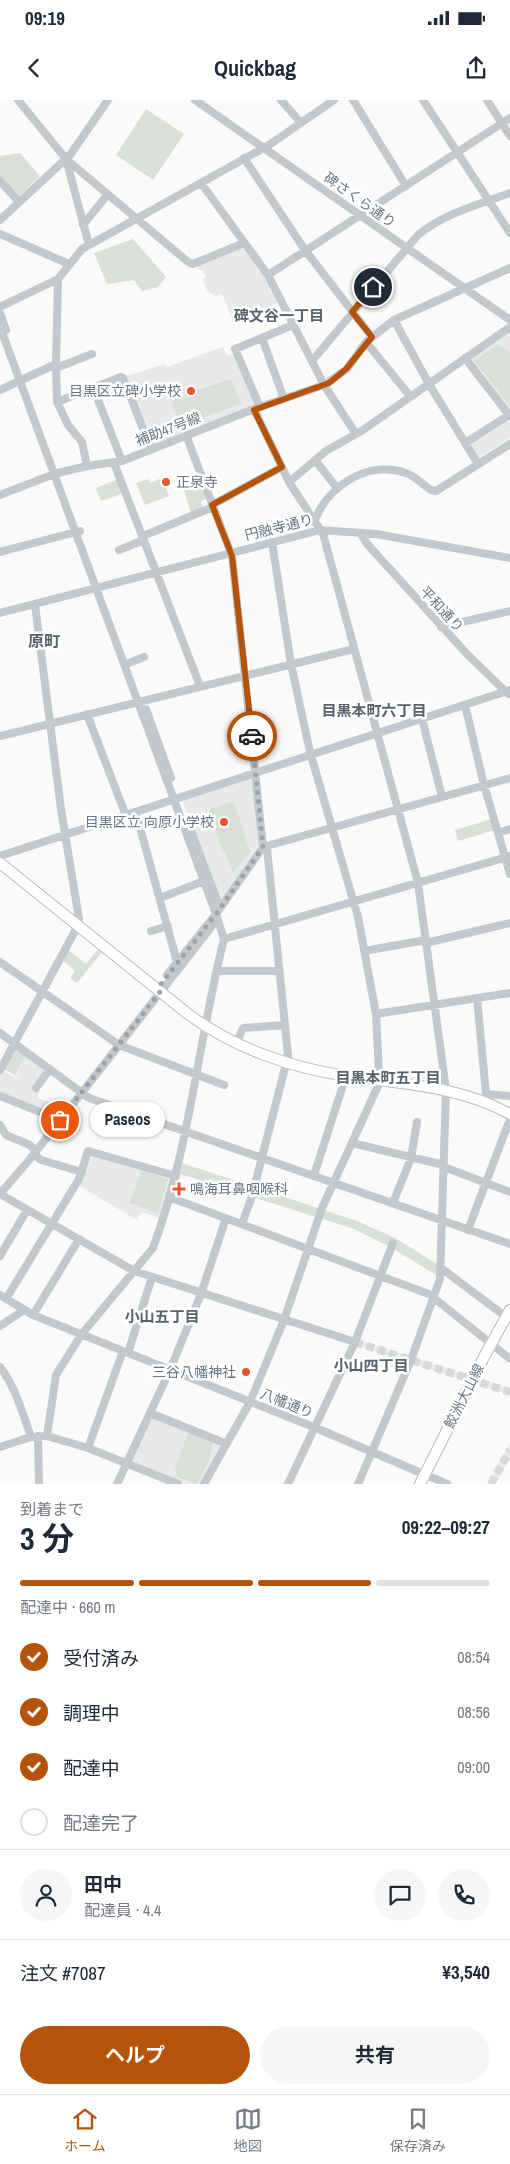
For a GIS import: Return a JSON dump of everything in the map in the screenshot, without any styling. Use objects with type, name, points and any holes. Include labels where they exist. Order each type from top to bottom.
[{"type":"main road","points":[[0,863],[206,1027],[288,1064],[346,1076],[446,1090],[484,1098],[510,1114]]},
{"type":"main road","name":"鮫洲大山線","points":[[420,1484],[425,1478],[509,1316]]},
{"type":"street","points":[[18,100],[66,158],[193,264],[244,243]]},
{"type":"street","name":"碑さくら通り","points":[[195,100],[510,320]]},
{"type":"street","points":[[281,100],[301,123]]},
{"type":"street","points":[[0,307],[58,279],[82,249],[262,148],[334,100]]},
{"type":"street","points":[[353,100],[406,186]]},
{"type":"street","points":[[423,100],[510,233]]},
{"type":"street","points":[[486,100],[510,136]]},
{"type":"street","points":[[0,220],[66,158],[106,101]]},
{"type":"street","points":[[268,275],[510,118]]},
{"type":"street","points":[[66,158],[89,245]]},
{"type":"street","points":[[244,158],[305,250],[352,312],[410,396]]},
{"type":"street","points":[[0,181],[19,202]]},
{"type":"street","points":[[201,183],[268,275],[324,385],[356,434]]},
{"type":"street","points":[[312,360],[406,247],[434,222],[510,193]]},
{"type":"street","points":[[83,225],[108,194]]},
{"type":"street","points":[[0,234],[69,264]]},
{"type":"street","name":"補助47号線","points":[[0,495],[57,473],[87,466],[118,462],[257,408],[324,385],[346,369],[369,339],[403,314],[465,289],[510,268]]},
{"type":"street","points":[[58,279],[57,402],[68,425],[82,442],[87,466]]},
{"type":"street","points":[[0,314],[22,380]]},
{"type":"street","points":[[394,320],[429,384],[478,464]]},
{"type":"street","points":[[0,326],[22,380],[140,701],[218,904],[216,922],[0,1194],[134,1271],[356,1342]]},
{"type":"street","points":[[293,326],[235,349],[257,408],[289,482],[320,530],[354,648],[418,883],[446,1090],[440,1279],[412,1360],[358,1484]]},
{"type":"street","points":[[289,482],[326,451],[356,434],[510,327]]},
{"type":"street","points":[[262,338],[284,399]]},
{"type":"street","points":[[0,390],[56,366],[92,354]]},
{"type":"street","points":[[465,358],[509,415],[465,443]]},
{"type":"street","points":[[57,402],[120,377],[123,378],[151,449]]},
{"type":"street","points":[[93,387],[143,538],[200,686]]},
{"type":"street","points":[[186,435],[232,552],[288,1064],[252,1196],[242,1224]]},
{"type":"street","points":[[314,522],[321,505],[337,488],[360,474],[376,468],[405,472],[431,490],[436,491],[510,444]]},
{"type":"street","points":[[315,460],[337,488]]},
{"type":"street","points":[[119,550],[213,506],[282,467]]},
{"type":"street","name":"円融寺通り","points":[[0,613],[320,530],[376,534],[510,558]]},
{"type":"street","points":[[0,552],[78,531]]},
{"type":"street","name":"平和通り","points":[[361,534],[441,627],[508,693]]},
{"type":"street","points":[[204,1484],[250,1402],[284,1320],[322,1208],[378,1086],[376,1014],[355,901],[311,756],[291,664],[272,542]]},
{"type":"street","points":[[99,587],[129,662],[140,701]]},
{"type":"street","points":[[0,1070],[78,925],[79,919],[65,835],[35,605]]},
{"type":"street","points":[[441,627],[510,610]]},
{"type":"street","points":[[0,736],[354,648]]},
{"type":"street","points":[[129,662],[144,657]]},
{"type":"street","points":[[0,856],[465,705],[508,693]]},
{"type":"street","points":[[465,705],[484,786],[508,857],[510,874]]},
{"type":"street","points":[[87,714],[126,816]]},
{"type":"street","points":[[422,719],[442,798]]},
{"type":"street","points":[[160,992],[161,984],[265,847],[510,778]]},
{"type":"street","points":[[47,1436],[56,1375],[81,1335],[153,1248],[176,1176],[186,1131],[224,939],[177,799]]},
{"type":"street","points":[[136,813],[177,962]]},
{"type":"street","points":[[498,832],[510,829]]},
{"type":"street","points":[[224,939],[508,857]]},
{"type":"street","points":[[160,898],[204,881]]},
{"type":"street","points":[[364,951],[426,942],[510,924]]},
{"type":"street","points":[[151,931],[168,926]]},
{"type":"street","points":[[0,962],[119,1046],[224,1085]]},
{"type":"street","points":[[217,971],[278,971]]},
{"type":"street","points":[[376,1014],[510,993]]},
{"type":"street","points":[[477,998],[484,1098],[510,1096]]},
{"type":"street","points":[[237,1042],[243,1028],[285,1025]]},
{"type":"street","points":[[0,1033],[89,1098],[510,1244]]},
{"type":"street","points":[[36,1088],[50,1070]]},
{"type":"street","points":[[314,1175],[346,1076]]},
{"type":"street","points":[[0,1096],[60,1120]]},
{"type":"street","points":[[468,1230],[510,1119]]},
{"type":"street","points":[[393,1203],[411,1158],[417,1122]]},
{"type":"street","points":[[0,1125],[6,1135],[30,1145],[41,1160],[82,1172]]},
{"type":"street","points":[[0,1138],[34,1151]]},
{"type":"street","points":[[352,1143],[444,1166],[510,1192]]},
{"type":"street","points":[[3,1297],[52,1224],[82,1172],[88,1150],[176,1176]]},
{"type":"street","points":[[169,1196],[434,1297],[494,1344],[510,1359]]},
{"type":"street","points":[[0,1256],[27,1210]]},
{"type":"street","points":[[117,1484],[170,1370],[202,1294],[226,1218]]},
{"type":"street","points":[[34,1315],[79,1240]]},
{"type":"street","points":[[288,1484],[356,1342],[393,1243]]},
{"type":"street","points":[[441,1268],[509,1316]]},
{"type":"street","points":[[88,1448],[126,1352],[152,1278]]},
{"type":"street","name":"八幡通り","points":[[3,1297],[34,1315],[81,1335],[373,1451],[425,1478],[447,1484]]},
{"type":"street","points":[[0,1326],[24,1310]]},
{"type":"street","points":[[494,1344],[510,1354]]},
{"type":"street","points":[[0,1367],[10,1380],[34,1436],[39,1484]]},
{"type":"street","points":[[150,1412],[227,1444]]},
{"type":"street","points":[[0,1447],[34,1436],[47,1436],[88,1448],[178,1484]]},
{"type":"shaded area","points":[[146,109],[184,134],[153,180],[116,155]]},
{"type":"shaded area","points":[[20,153],[40,176],[18,197],[0,178],[0,156]]},
{"type":"shaded area","points":[[133,239],[166,277],[158,287],[142,291],[134,280],[107,284],[94,253]]},
{"type":"shaded area","points":[[244,247],[266,277],[279,302],[233,321],[222,294],[215,296],[207,290],[203,279],[206,278],[203,270],[200,271],[197,265]]},
{"type":"shaded area","points":[[510,331],[510,412],[470,358]]},
{"type":"shaded area","points":[[498,344],[510,352],[510,406],[474,361]]},
{"type":"shaded area","name":"目黒区立碑小学校","points":[[223,347],[227,356],[235,353],[257,406],[156,444],[152,443],[126,376],[165,364],[167,367]]},
{"type":"shaded area","points":[[231,379],[241,404],[187,423],[178,421],[172,404],[177,397]]},
{"type":"shaded area","points":[[510,416],[510,438],[478,458],[470,444]]},
{"type":"shaded area","points":[[200,477],[208,499],[201,501],[203,507],[191,513],[182,484]]},
{"type":"shaded area","points":[[162,478],[169,496],[145,505],[136,483],[148,479],[150,483]]},
{"type":"shaded area","points":[[118,479],[124,493],[101,501],[96,488]]},
{"type":"shaded area","name":"目黒区立 向原小学校","points":[[252,777],[260,842],[221,901],[219,901],[183,802],[184,799]]},
{"type":"shaded area","points":[[231,802],[235,805],[250,851],[233,873],[209,814],[210,809]]},
{"type":"shaded area","points":[[492,819],[495,830],[458,841],[455,830]]},
{"type":"shaded area","points":[[100,947],[104,950],[77,983],[70,978],[75,971],[61,959],[67,949],[86,964]]},
{"type":"shaded area","points":[[15,1047],[26,1055],[15,1075],[3,1069]]},
{"type":"shaded area","points":[[26,1055],[47,1070],[33,1087],[40,1092],[37,1098],[63,1107],[56,1115],[0,1094],[0,1074],[2,1070],[20,1080],[15,1076]]},
{"type":"shaded area","points":[[88,1155],[170,1176],[172,1179],[160,1218],[141,1212],[137,1220],[78,1185]]},
{"type":"shaded area","points":[[182,1163],[357,1221],[395,1238],[437,1264],[438,1276],[392,1248],[354,1229],[180,1174]]},
{"type":"shaded area","points":[[141,1171],[168,1179],[158,1213],[130,1203]]},
{"type":"shaded area","points":[[358,1340],[510,1389],[510,1395],[356,1345]]},
{"type":"shaded area","points":[[152,1417],[223,1443],[202,1484],[184,1484],[132,1464],[131,1460]]},
{"type":"shaded area","points":[[188,1433],[213,1442],[209,1460],[197,1484],[177,1477],[175,1469]]},
{"type":"shaded area","points":[[510,1443],[510,1456],[495,1484],[488,1484]]},
{"type":"tunnel","points":[[355,1342],[510,1392]]},
{"type":"tunnel","points":[[491,1484],[510,1450]]},
{"type":"way so far","points":[[60,1120],[160,992],[161,984],[216,914],[263,847],[252,736]]},
{"type":"place","name":"目黒区立碑小学校","points":[[191,391]]},
{"type":"place","name":"正泉寺","points":[[166,482]]},
{"type":"place","name":"目黒区立 向原小学校","points":[[224,822]]},
{"type":"place","name":"Paseos","points":[[60,1120]]},
{"type":"place","name":"鳴海耳鼻咽喉科","points":[[179,1189]]},
{"type":"place","name":"三谷八幡神社","points":[[246,1372]]},
{"type":"district","name":"碑文谷一丁目","points":[[279,316]]},
{"type":"district","name":"原町","points":[[44,641]]},
{"type":"district","name":"目黒本町六丁目","points":[[374,711]]},
{"type":"district","name":"目黒本町五丁目","points":[[388,1078]]},
{"type":"district","name":"小山五丁目","points":[[162,1317]]},
{"type":"district","name":"小山四丁目","points":[[371,1366]]},
{"type":"route","points":[[252,736],[232,552],[212,505],[282,467],[254,410],[329,383],[346,369],[366,342],[372,337],[352,312],[373,287]]}]
